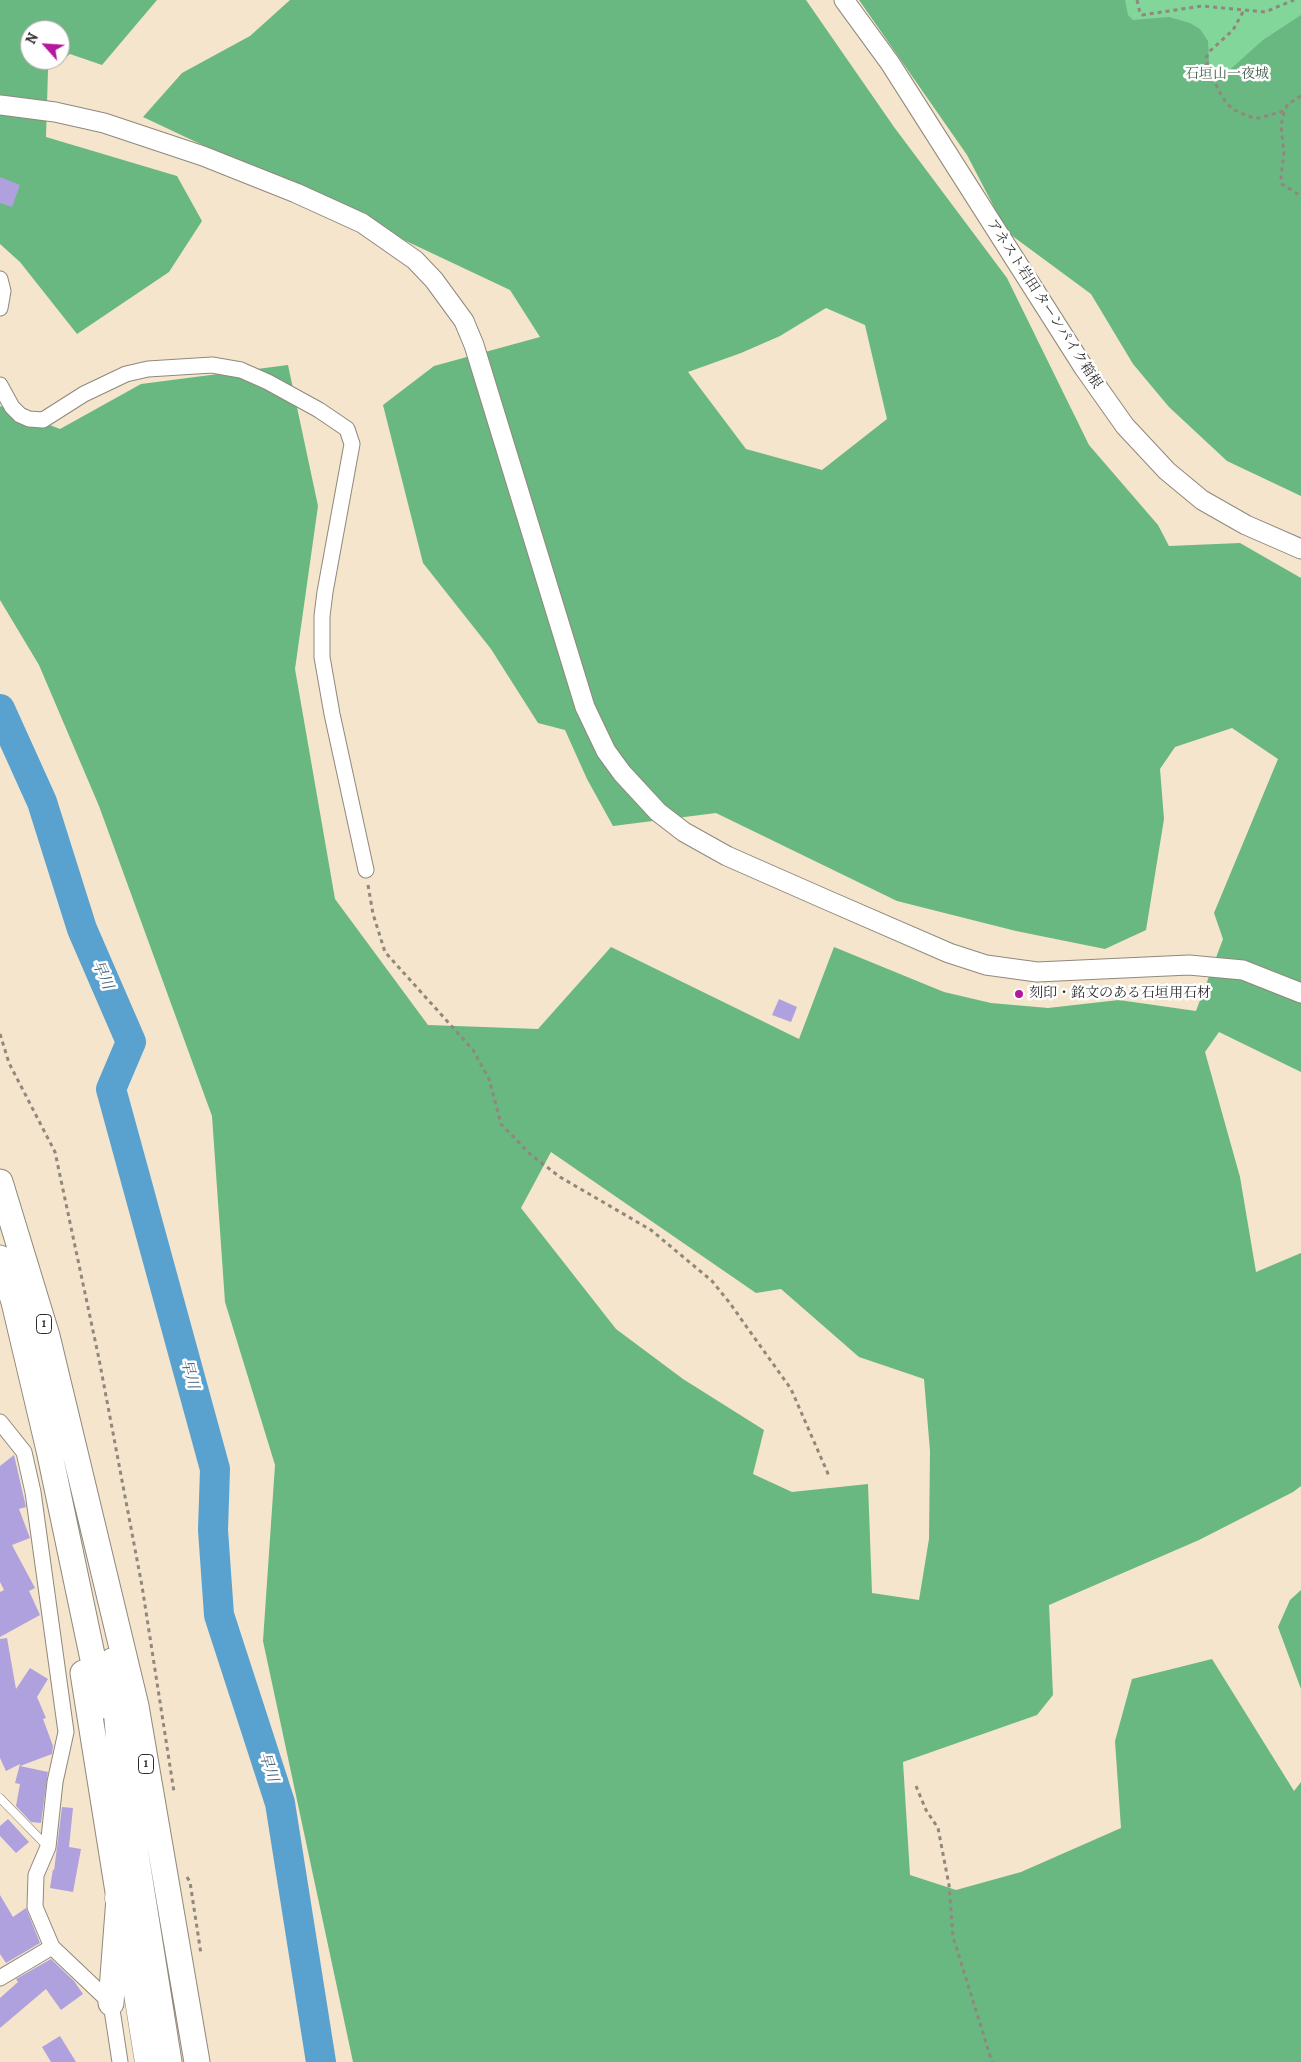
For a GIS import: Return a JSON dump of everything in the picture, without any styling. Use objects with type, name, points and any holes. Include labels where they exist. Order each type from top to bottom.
[{"type":"highway","name":"1","points":[[0,1182],[47,1336],[136,1706],[197,2062]]},
{"type":"highway","name":"1","points":[[0,1258],[14,1302],[49,1450],[95,1669],[120,1754]]},
{"type":"highway","name":"1","points":[[79,1469],[113,1668],[120,1754],[169,2062]]},
{"type":"highway","name":"1","points":[[68,1546],[86,1702],[119,1898],[132,1956],[149,2062]]},
{"type":"highway","name":"1","points":[[111,2003],[119,1898]]},
{"type":"street","name":"アネスト岩田 ターンパイク箱根","points":[[844,0],[890,63],[1084,368],[1125,426],[1167,471],[1202,500],[1246,524],[1301,549]]},
{"type":"street","points":[[0,105],[55,112],[104,123],[203,156],[362,223],[415,260],[434,280],[464,321],[474,345],[585,706],[606,751],[622,773],[658,812],[684,832],[727,856],[781,880],[949,953],[986,965],[1037,972],[1189,965],[1243,970],[1301,993]]},
{"type":"street","points":[[0,279],[3,292],[0,308]]},
{"type":"street","points":[[0,385],[12,408],[20,415],[29,419],[42,420],[84,394],[126,374],[148,369],[212,365],[241,370],[268,382],[319,410],[347,429],[352,444],[325,592],[322,616],[322,657],[332,714],[366,870]]},
{"type":"street","points":[[0,1422],[24,1452],[33,1492],[66,1732],[55,1782],[48,1847],[36,1875],[35,1907],[52,1947],[111,2003],[120,2062]]},
{"type":"street","points":[[0,1978],[52,1947]]},
{"type":"lane","points":[[0,1798],[48,1847]]},
{"type":"path","points":[[1137,0],[1142,15],[1202,6],[1243,12],[1265,12],[1294,0]]},
{"type":"path","points":[[1243,12],[1233,30],[1210,51],[1206,58],[1208,68],[1222,97],[1232,109],[1240,114],[1259,118],[1284,111]]},
{"type":"path","points":[[1301,96],[1288,104],[1280,126],[1284,153],[1281,176],[1282,184],[1301,196]]},
{"type":"path","points":[[366,870],[373,914],[385,952],[402,974],[473,1050],[489,1080],[501,1124],[530,1154],[560,1177],[651,1230],[712,1281],[791,1389],[829,1476]]},
{"type":"path","points":[[0,1034],[10,1063],[55,1152],[99,1359],[142,1586],[174,1794]]},
{"type":"path","points":[[916,1786],[926,1810],[938,1828],[949,1885],[953,1937],[992,2062]]},
{"type":"path","points":[[184,1871],[190,1882],[202,1958]]},
{"type":"green space","points":[[0,0],[157,0],[102,65],[70,54],[70,20],[20,20],[20,70],[48,70],[46,137],[177,176],[202,221],[169,272],[77,334],[20,262],[0,244]]},
{"type":"green space","points":[[290,0],[806,0],[894,127],[1007,278],[1089,445],[1158,525],[1169,546],[1240,543],[1301,578],[1301,1072],[1219,1032],[1205,1052],[1240,1177],[1256,1272],[1301,1253],[1301,1486],[1293,1492],[1199,1540],[1049,1605],[1053,1695],[1037,1715],[903,1762],[910,1875],[956,1890],[1021,1872],[1121,1828],[1115,1741],[1132,1679],[1212,1659],[1294,1791],[1301,1782],[1301,2062],[353,2062],[263,1641],[275,1465],[225,1302],[212,1116],[99,806],[39,665],[0,600],[0,406],[60,429],[141,384],[288,365],[318,506],[295,669],[335,899],[428,1025],[538,1029],[611,947],[799,1039],[834,947],[944,992],[991,1003],[1048,1008],[1119,1000],[1196,1011],[1223,939],[1214,913],[1278,759],[1232,728],[1175,747],[1160,769],[1164,819],[1146,930],[1105,949],[1016,931],[897,901],[716,813],[613,826],[587,779],[565,730],[538,723],[491,649],[423,563],[383,405],[434,366],[540,337],[510,290],[143,117],[182,73],[250,36]],"holes":[[[826,308],[865,325],[887,419],[822,470],[746,449],[688,372],[741,353],[780,336]],[[551,1152],[756,1293],[781,1289],[859,1357],[924,1379],[930,1451],[929,1539],[919,1600],[872,1593],[868,1484],[792,1492],[753,1474],[764,1430],[683,1379],[616,1329],[521,1208]]]},
{"type":"green space","points":[[859,0],[1125,0],[1128,15],[1133,20],[1169,17],[1190,23],[1200,29],[1208,41],[1209,62],[1212,70],[1217,75],[1224,75],[1263,40],[1301,15],[1301,496],[1227,461],[1169,407],[1133,364],[1091,294],[1007,232],[967,155]]},
{"type":"green space","name":"石垣山一夜城","points":[[1109,0],[1301,0],[1301,237]]},
{"type":"green space","points":[[1301,1590],[1301,1689],[1278,1627],[1290,1600]]},
{"type":"building","points":[[0,177],[20,185],[12,207],[0,203]]},
{"type":"building","points":[[779,999],[797,1007],[791,1022],[772,1015]]},
{"type":"building","points":[[14,1455],[26,1507],[19,1509],[30,1538],[12,1545],[35,1588],[29,1591],[40,1615],[0,1637],[0,1592],[4,1590],[0,1582],[0,1466]]},
{"type":"building","points":[[7,1638],[16,1689],[30,1668],[48,1679],[37,1697],[46,1718],[43,1719],[53,1746],[52,1754],[20,1766],[48,1772],[41,1823],[31,1822],[16,1806],[20,1784],[15,1783],[20,1764],[6,1771],[0,1758],[0,1639]]},
{"type":"building","points":[[62,1807],[73,1808],[69,1847],[81,1849],[73,1892],[50,1888]]},
{"type":"building","points":[[8,1819],[29,1842],[16,1853],[0,1836],[0,1826]]},
{"type":"building","points":[[0,1895],[13,1917],[26,1908],[40,1943],[6,1963],[0,1954]]},
{"type":"building","points":[[51,1959],[74,1981],[83,1994],[61,2010],[46,1989],[0,2028],[0,1998],[18,1982],[16,1979]]},
{"type":"building","points":[[60,2036],[76,2062],[51,2062],[42,2047]]},
{"type":"waterway","name":"早川","points":[[0,709],[42,802],[82,929],[131,1042],[111,1089],[215,1469],[213,1530],[219,1615],[280,1803],[321,2062]]},
{"type":"place","name":"刻印・銘文のある石垣用石材","points":[[1019,994]]}]
